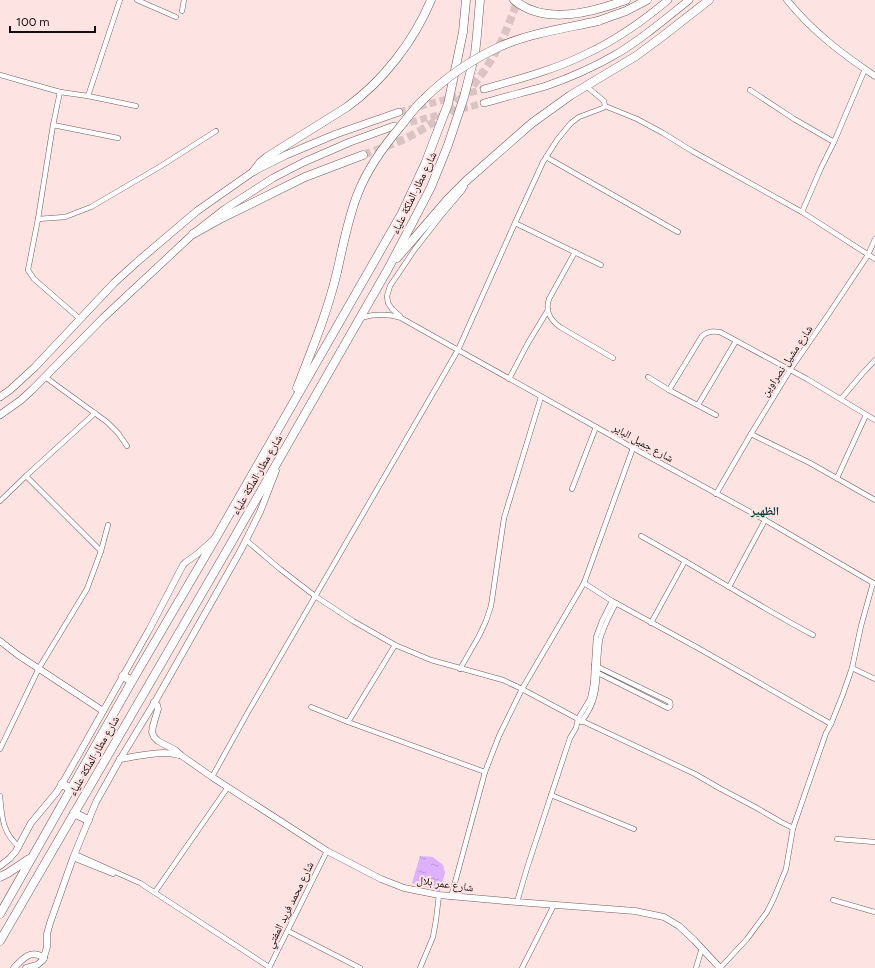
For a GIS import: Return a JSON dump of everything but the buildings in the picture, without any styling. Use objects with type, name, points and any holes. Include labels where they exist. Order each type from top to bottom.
[{"type":"highway","points":[[254,171],[267,157],[347,107],[371,88],[417,29],[431,0]]},
{"type":"highway","name":"شارع مطار الملكة علياء","points":[[0,914],[132,681],[402,213],[425,164],[448,104],[463,32],[466,0]]},
{"type":"highway","name":"شارع مطار الملكة علياء","points":[[0,941],[280,458],[388,269],[431,187],[450,140],[464,97],[475,54],[480,0]]},
{"type":"highway","points":[[514,0],[531,11],[553,15],[584,12],[626,0]]},
{"type":"highway","points":[[286,415],[321,327],[330,300],[352,211],[358,193],[381,150],[424,99],[460,69],[502,46],[529,36],[598,21],[626,12],[647,0]]},
{"type":"highway","points":[[388,269],[448,199],[466,181],[532,123],[559,103],[636,56],[709,0]]},
{"type":"highway","points":[[193,234],[220,218],[305,177],[364,155]]},
{"type":"highway","points":[[123,676],[132,681]]},
{"type":"highway","points":[[62,784],[71,789]]},
{"type":"highway","points":[[74,813],[88,820]]},
{"type":"highway","points":[[0,877],[31,858]]},
{"type":"main road","points":[[484,89],[547,70],[585,55],[623,34],[657,10],[668,0]]},
{"type":"main road","points":[[484,103],[565,79],[596,65],[636,42],[689,0]]},
{"type":"main road","points":[[0,397],[35,367],[137,262],[196,211],[254,171],[286,154],[336,134],[399,112]]},
{"type":"main road","points":[[0,415],[21,400],[104,318],[193,234],[225,208],[304,162],[350,142],[394,126]]},
{"type":"street","points":[[88,96],[120,0]]},
{"type":"street","points":[[137,0],[176,17]]},
{"type":"street","points":[[182,11],[184,0]]},
{"type":"street","points":[[787,0],[804,20],[834,47],[875,76]]},
{"type":"street","points":[[802,212],[865,69]]},
{"type":"street","points":[[0,75],[60,92],[136,106]]},
{"type":"street","points":[[586,86],[604,101],[605,106]]},
{"type":"street","points":[[750,90],[794,119],[834,142]]},
{"type":"street","points":[[60,92],[28,270],[34,278],[80,319]]},
{"type":"street","points":[[212,777],[248,712],[458,350],[546,157],[557,140],[571,123],[579,117],[605,106]]},
{"type":"street","points":[[605,106],[637,119],[663,133],[802,212],[875,259]]},
{"type":"street","points":[[53,125],[118,138]]},
{"type":"street","points":[[38,219],[65,217],[91,207],[161,166],[216,131]]},
{"type":"street","points":[[546,157],[678,232]]},
{"type":"street","name":"شارع جميل الباير","points":[[401,318],[388,303],[387,296],[390,286],[415,249],[462,191],[466,181]]},
{"type":"street","points":[[515,223],[601,265]]},
{"type":"street","name":"شارع مشيل نصراوين","points":[[716,494],[790,370],[868,255],[875,239]]},
{"type":"street","points":[[574,252],[549,298],[548,310],[550,317],[557,325],[614,358]]},
{"type":"street","points":[[509,379],[548,310]]},
{"type":"street","name":"شارع جميل الباير","points":[[360,318],[383,314],[394,315],[401,318],[540,397],[766,520],[874,584]]},
{"type":"street","points":[[669,390],[702,336],[706,333],[714,331],[720,332],[790,370],[875,420]]},
{"type":"street","points":[[698,405],[736,341]]},
{"type":"street","points":[[841,399],[875,360]]},
{"type":"street","points":[[45,377],[113,427],[127,446]]},
{"type":"street","points":[[648,377],[716,415]]},
{"type":"street","points":[[460,669],[486,622],[491,606],[504,518],[540,397]]},
{"type":"street","points":[[0,501],[95,413]]},
{"type":"street","points":[[837,478],[866,415]]},
{"type":"street","points":[[572,489],[596,427]]},
{"type":"street","points":[[751,434],[837,478],[875,500]]},
{"type":"street","points":[[451,897],[485,772],[499,736],[522,689],[584,583],[634,448]]},
{"type":"street","points":[[26,968],[37,965],[42,962],[44,958],[47,948],[47,934],[50,923],[74,856],[96,802],[246,540],[267,494],[280,458]]},
{"type":"street","points":[[26,476],[100,551]]},
{"type":"street","points":[[729,587],[766,520]]},
{"type":"street","points":[[0,749],[39,668],[87,589],[108,525]]},
{"type":"street","points":[[0,866],[13,854],[30,823],[62,784],[157,615],[184,563],[196,556],[217,536]]},
{"type":"street","points":[[641,536],[813,635]]},
{"type":"street","points":[[246,540],[315,596],[353,621],[395,645],[432,660],[503,680],[580,720],[695,774],[793,828]]},
{"type":"street","points":[[651,623],[685,561]]},
{"type":"street","points":[[584,583],[614,602],[831,724]]},
{"type":"street","points":[[720,968],[747,939],[767,912],[786,869],[793,828],[826,733],[843,694],[852,668],[861,626],[874,584]]},
{"type":"street","points":[[517,902],[524,875],[570,738],[590,699],[596,672],[600,638],[614,602]]},
{"type":"street","points":[[0,641],[18,655],[103,711]]},
{"type":"street","points":[[348,722],[395,645]]},
{"type":"street","points":[[596,665],[659,696],[671,704],[668,708],[596,672]]},
{"type":"street","points":[[852,668],[875,679]]},
{"type":"street","points":[[657,703],[659,696]]},
{"type":"street","name":"شارع عمر بلال","points":[[154,702],[158,708],[152,729],[154,737],[158,741],[175,750],[212,777],[327,851],[354,866],[404,888],[451,897],[635,911],[664,917],[679,926],[720,968]]},
{"type":"street","points":[[311,708],[485,772]]},
{"type":"street","name":"شارع عمر بلال","points":[[120,759],[163,753],[182,756]]},
{"type":"street","points":[[155,892],[228,787]]},
{"type":"street","points":[[551,795],[634,828]]},
{"type":"street","points":[[0,796],[6,831],[18,847]]},
{"type":"street","points":[[837,839],[875,842]]},
{"type":"street","name":"شارع محمد فريد المفتي","points":[[269,967],[327,851]]},
{"type":"street","points":[[74,856],[143,885],[269,967]]},
{"type":"street","points":[[420,968],[433,936],[439,895]]},
{"type":"street","points":[[833,900],[874,911],[875,904]]},
{"type":"street","points":[[522,968],[554,905]]},
{"type":"street","points":[[288,931],[360,968]]},
{"type":"street","points":[[696,968],[702,948]]},
{"type":"street","points":[[14,968],[20,961],[29,955],[35,954],[44,958]]},
{"type":"water","points":[[420,856],[433,857],[443,865],[445,873],[440,891],[412,883]]},
{"type":"tunnel","points":[[363,155],[396,143],[414,134],[438,119],[450,109],[471,88],[488,65],[499,47],[518,0]]},
{"type":"tunnel","points":[[399,112],[484,89]]},
{"type":"tunnel","points":[[400,125],[484,103]]},
{"type":"district","name":"الظهير","points":[[765,511]]}]
